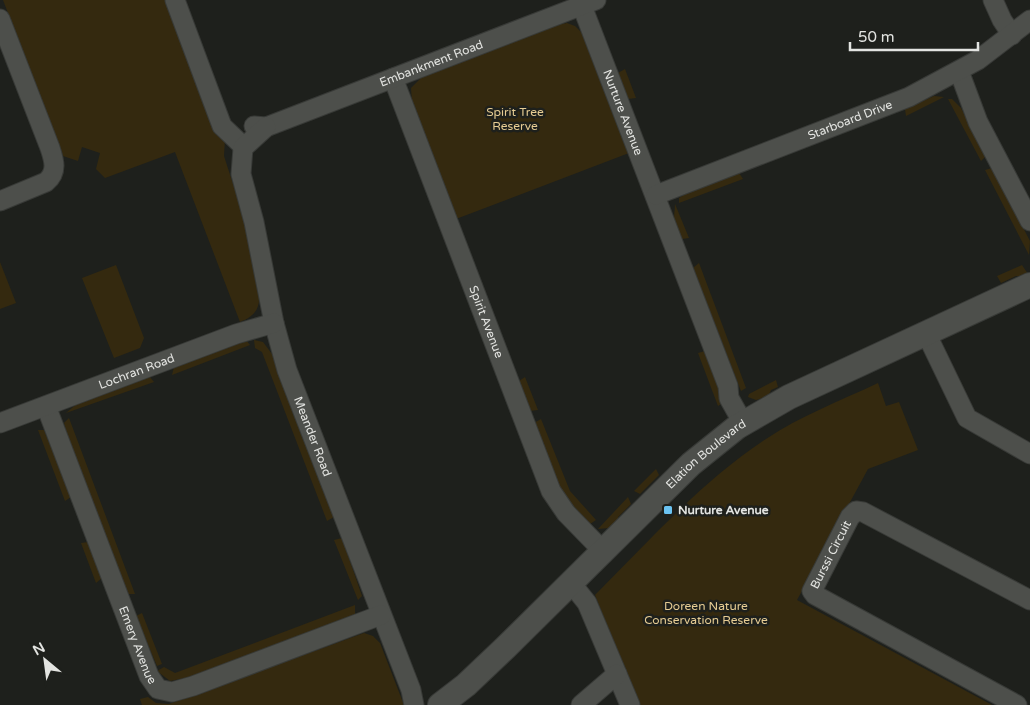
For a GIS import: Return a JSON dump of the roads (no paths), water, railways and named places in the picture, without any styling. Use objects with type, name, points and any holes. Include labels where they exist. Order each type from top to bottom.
[{"type":"street","points":[[174,0],[220,116],[222,126],[242,140]]},
{"type":"street","points":[[993,0],[1002,20],[1022,27]]},
{"type":"street","points":[[1001,0],[1022,27]]},
{"type":"street","name":"Embankment Road","points":[[242,140],[266,127],[589,3]]},
{"type":"street","name":"Nurture Avenue","points":[[589,3],[656,196],[728,386],[729,398],[748,420]]},
{"type":"street","points":[[0,19],[50,148],[54,168],[51,178],[46,182],[0,201]]},
{"type":"street","name":"Starboard Drive","points":[[656,196],[896,102],[954,74],[1022,27]]},
{"type":"street","points":[[954,74],[1030,221]]},
{"type":"street","name":"Spirit Avenue","points":[[393,78],[552,491],[566,513],[603,551]]},
{"type":"street","name":"Meander Road","points":[[242,140],[230,148],[230,154],[232,163],[241,174],[254,222],[274,323],[287,370],[413,697],[424,705]]},
{"type":"street","name":"Elation Boulevard","points":[[440,705],[476,675],[691,464],[748,420],[789,397],[1030,285]]},
{"type":"street","name":"Lochran Road","points":[[0,423],[236,334],[274,323]]},
{"type":"street","points":[[926,333],[967,418],[1030,454]]},
{"type":"street","name":"Emery Avenue","points":[[46,406],[149,676],[158,689],[172,692],[193,686],[381,615]]},
{"type":"street","name":"Burssi Circuit","points":[[1017,705],[815,596],[812,591],[850,517],[856,512],[864,512],[1030,600]]},
{"type":"street","points":[[571,583],[587,603],[630,705]]},
{"type":"street","points":[[581,705],[600,686],[617,674]]},
{"type":"place","name":"Nurture Avenue","points":[[668,510]]},
{"type":"park label","name":"Spirit Tree Reserve","points":[[515,119]]},
{"type":"park label","name":"Doreen Nature Conservation Reserve","points":[[706,613]]}]
